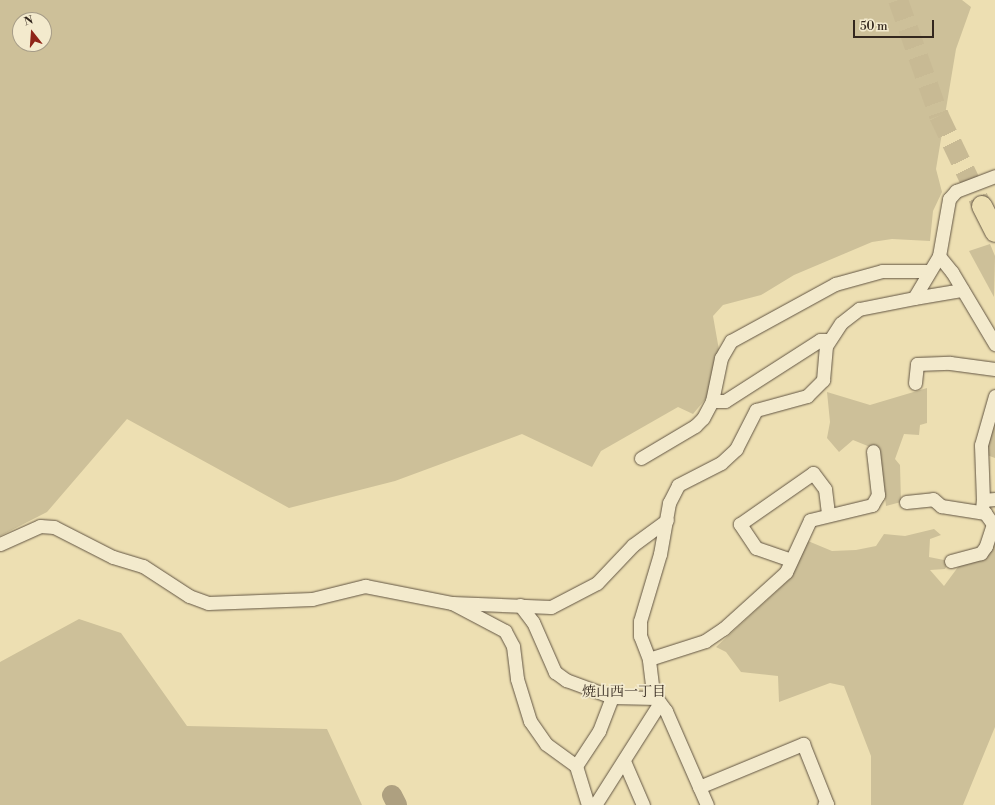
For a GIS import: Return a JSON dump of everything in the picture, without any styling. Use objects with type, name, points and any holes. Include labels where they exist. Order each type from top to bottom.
[{"type":"main road","points":[[982,206],[995,232]]},
{"type":"street","points":[[914,298],[927,271],[939,256],[949,200],[956,191],[995,176]]},
{"type":"street","points":[[939,256],[995,344]]},
{"type":"street","points":[[641,458],[695,426],[712,401],[721,358],[731,341],[761,322],[835,284],[882,271],[927,271]]},
{"type":"street","points":[[707,805],[666,711],[658,701],[649,659],[642,645],[640,620],[667,520],[669,503],[678,485],[721,463],[736,449],[756,410],[807,396],[823,380],[828,340],[841,322],[859,309],[962,290]]},
{"type":"street","points":[[712,401],[725,401],[820,340],[828,340]]},
{"type":"street","points":[[915,383],[917,364],[950,362],[995,369]]},
{"type":"street","points":[[951,560],[981,553],[994,524],[986,504],[981,445],[995,396]]},
{"type":"street","points":[[649,659],[705,641],[723,629],[786,572],[790,560],[810,520],[828,514],[872,505],[878,495],[872,451]]},
{"type":"street","points":[[790,560],[756,548],[740,524],[813,473],[825,489],[828,514]]},
{"type":"street","points":[[906,502],[933,499],[940,506],[986,504]]},
{"type":"street","points":[[0,544],[40,526],[54,527],[113,557],[143,566],[189,596],[208,603],[312,599],[365,586],[452,603],[551,607],[585,592],[610,572],[633,545],[667,520]]},
{"type":"street","points":[[452,603],[505,631],[513,646],[517,679],[530,721],[546,744],[576,766],[588,805]]},
{"type":"street","points":[[520,605],[533,622],[555,672],[566,680],[612,697],[658,701]]},
{"type":"street","points":[[576,766],[599,731],[612,697]]},
{"type":"street","points":[[595,805],[624,761],[658,701]]},
{"type":"street","points":[[699,787],[803,744],[827,804],[824,805]]},
{"type":"street","points":[[624,761],[643,805]]},
{"type":"shaded area","points":[[0,0],[962,0],[971,7],[956,49],[936,169],[942,192],[933,211],[930,241],[892,239],[872,242],[794,275],[761,295],[723,305],[713,316],[719,350],[708,396],[693,414],[678,407],[601,451],[592,467],[522,434],[395,481],[289,508],[127,419],[47,512],[0,536]]},
{"type":"shaded area","points":[[990,244],[995,256],[994,297],[969,251]]},
{"type":"shaded area","points":[[927,388],[927,423],[920,425],[919,435],[904,434],[895,459],[900,465],[901,502],[886,506],[880,451],[853,440],[839,452],[827,438],[830,422],[827,392],[870,405]]},
{"type":"shaded area","points":[[995,414],[995,458],[984,454]]},
{"type":"shaded area","points":[[934,529],[941,535],[930,539],[929,557],[949,561],[945,569],[930,570],[944,586],[961,563],[975,559],[995,530],[995,727],[963,805],[871,805],[871,756],[844,686],[830,683],[779,702],[778,676],[741,672],[726,652],[716,647],[791,578],[808,541],[832,551],[856,550],[876,546],[884,534],[905,536]]},
{"type":"shaded area","points":[[79,619],[121,633],[187,726],[327,729],[362,805],[0,805],[0,662]]},
{"type":"waterway","points":[[392,795],[397,805]]},
{"type":"tunnel","points":[[898,0],[939,116],[982,206]]},
{"type":"district","name":"焼山西一丁目","points":[[624,692]]}]
